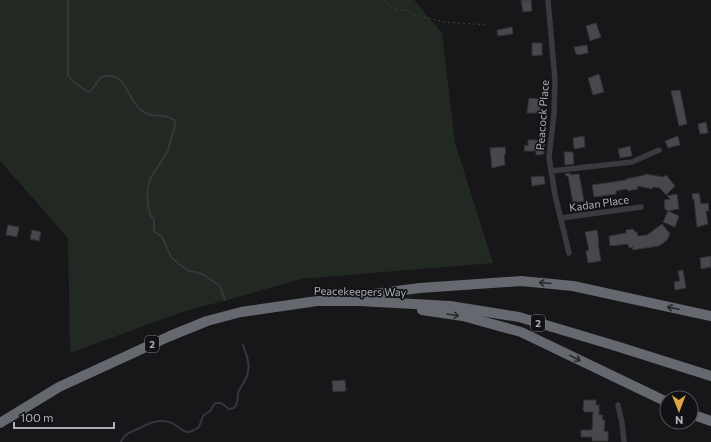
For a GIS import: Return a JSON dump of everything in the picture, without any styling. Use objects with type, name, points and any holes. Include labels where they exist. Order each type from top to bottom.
[{"type":"highway","points":[[317,301],[420,288],[521,281],[573,286],[711,316]]},
{"type":"highway","name":"Peacekeepers Way","points":[[0,423],[26,406],[75,379],[207,321],[241,312],[317,301],[359,301],[450,306],[519,317],[711,376]]},
{"type":"highway","points":[[359,301],[463,316],[520,332],[659,398]]},
{"type":"highway","points":[[699,417],[711,421]]},
{"type":"street","name":"Peacock Place","points":[[548,0],[555,80],[554,114],[549,157],[555,195],[568,253]]},
{"type":"street","points":[[551,171],[632,162],[659,150]]},
{"type":"street","name":"Kadan Place","points":[[560,218],[641,207]]},
{"type":"street","points":[[618,405],[624,442]]},
{"type":"path","points":[[382,0],[388,6],[395,9],[405,10],[416,15],[444,22],[488,25]]},
{"type":"shaded area","points":[[0,0],[414,0],[442,33],[455,143],[493,263],[300,279],[182,312],[70,353],[68,238],[0,161]]},
{"type":"building","points":[[521,0],[531,0],[532,11],[523,12]]},
{"type":"building","points":[[596,23],[601,37],[590,41],[586,26]]},
{"type":"building","points":[[512,27],[513,34],[498,36],[497,30]]},
{"type":"building","points":[[532,43],[542,43],[542,55],[532,56]]},
{"type":"building","points":[[587,45],[588,53],[576,54],[574,47]]},
{"type":"building","points":[[599,74],[604,92],[593,95],[588,78]]},
{"type":"building","points":[[680,90],[687,124],[679,126],[671,91]]},
{"type":"building","points":[[529,98],[543,99],[542,113],[527,113]]},
{"type":"building","points":[[706,122],[708,133],[700,134],[698,124]]},
{"type":"building","points":[[584,136],[585,147],[574,149],[573,138]]},
{"type":"building","points":[[678,136],[680,145],[668,148],[665,141]]},
{"type":"building","points":[[528,140],[545,140],[544,154],[536,155],[536,151],[524,151],[525,145],[528,146]]},
{"type":"building","points":[[630,146],[632,156],[620,158],[618,149]]},
{"type":"building","points":[[505,147],[505,165],[492,168],[490,148]]},
{"type":"building","points":[[564,152],[573,152],[574,164],[565,165]]},
{"type":"building","points":[[570,173],[570,175],[579,174],[584,201],[573,203],[568,176],[565,174]]},
{"type":"building","points":[[645,174],[664,177],[666,175],[675,186],[666,195],[660,188],[653,187],[652,189],[637,186],[638,189],[616,191],[616,194],[594,197],[592,185],[626,180]]},
{"type":"building","points":[[544,176],[545,184],[532,186],[531,177]]},
{"type":"building","points":[[699,193],[701,204],[708,203],[709,211],[706,211],[708,224],[697,227],[694,199],[693,200],[692,194]]},
{"type":"building","points":[[677,194],[679,209],[668,211],[665,209],[664,200],[670,199],[667,196]]},
{"type":"building","points":[[668,211],[679,216],[675,227],[663,222]]},
{"type":"building","points":[[662,224],[670,234],[667,240],[659,246],[632,250],[633,247],[629,248],[628,244],[610,246],[609,236],[626,233],[626,230],[633,229],[637,232],[638,236],[647,235]]},
{"type":"building","points":[[8,225],[19,227],[17,237],[6,235]]},
{"type":"building","points":[[32,230],[41,232],[39,241],[30,239]]},
{"type":"building","points":[[597,230],[601,261],[588,263],[586,251],[589,250],[585,232]]},
{"type":"building","points":[[711,256],[711,267],[701,269],[700,258]]},
{"type":"building","points":[[683,270],[686,288],[675,290],[674,282],[680,281],[678,271]]},
{"type":"building","points":[[345,380],[346,391],[333,392],[332,381]]},
{"type":"building","points":[[584,400],[596,400],[596,405],[599,405],[599,415],[603,415],[602,420],[605,420],[604,431],[608,432],[608,441],[592,441],[592,437],[581,437],[581,430],[592,430],[593,412],[585,412],[583,410]]},
{"type":"waterway","points":[[68,0],[69,77],[78,85],[90,92],[101,77],[110,76],[116,78],[121,81],[135,104],[144,112],[153,115],[166,116],[174,120],[175,128],[168,150],[152,176],[149,184],[148,203],[151,217],[154,219],[154,231],[162,237],[171,257],[189,271],[204,275],[220,286],[225,300]]},
{"type":"waterway","points":[[121,442],[122,439],[129,433],[157,421],[172,423],[185,432],[192,431],[199,427],[203,416],[210,411],[215,403],[221,403],[229,409],[234,408],[237,403],[238,392],[249,368],[248,359],[243,345]]}]
